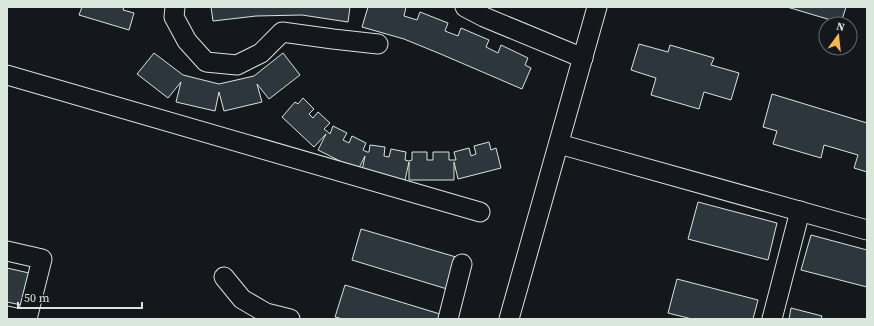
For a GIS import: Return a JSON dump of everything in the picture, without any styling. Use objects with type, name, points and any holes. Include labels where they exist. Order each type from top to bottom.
[{"type":"street","points":[[175,7],[174,17],[187,41],[206,62],[237,65],[261,53],[282,32],[378,44]]},
{"type":"street","points":[[465,7],[484,17],[583,58]]},
{"type":"street","points":[[509,319],[597,7]]},
{"type":"street","points":[[7,75],[480,212]]},
{"type":"street","points":[[558,144],[867,230]]},
{"type":"street","points":[[772,319],[800,211]]},
{"type":"street","points":[[7,251],[42,259],[27,319]]},
{"type":"street","points":[[448,319],[462,264]]},
{"type":"street","points":[[224,277],[242,300],[266,313],[290,319]]},
{"type":"street","points":[[7,316],[21,319]]},
{"type":"building","points":[[82,7],[124,7],[123,10],[134,13],[129,30],[79,15]]},
{"type":"building","points":[[211,7],[350,7],[348,22],[302,15],[256,16],[213,21]]},
{"type":"building","points":[[368,7],[406,7],[404,16],[417,20],[420,12],[448,23],[445,31],[458,36],[461,28],[489,40],[486,47],[498,53],[501,45],[528,58],[525,65],[531,68],[522,89],[404,39],[362,27]]},
{"type":"building","points":[[787,7],[846,7],[843,16],[818,16]]},
{"type":"building","points":[[639,44],[668,52],[670,45],[714,58],[711,65],[739,73],[731,100],[704,92],[699,109],[651,95],[656,78],[631,70]]},
{"type":"building","points":[[154,53],[183,75],[219,84],[254,76],[283,53],[300,75],[269,99],[257,84],[262,102],[224,111],[219,92],[215,111],[176,102],[181,82],[168,98],[137,74]]},
{"type":"building","points":[[772,94],[867,123],[867,172],[854,168],[858,155],[824,145],[821,158],[773,144],[777,131],[763,127]]},
{"type":"building","points":[[303,98],[314,109],[309,114],[313,118],[318,112],[330,123],[324,129],[330,134],[333,126],[347,133],[343,140],[349,143],[352,136],[366,143],[363,150],[367,152],[369,152],[370,145],[385,147],[384,156],[389,157],[391,149],[406,152],[405,160],[409,161],[412,160],[412,152],[427,152],[427,160],[433,160],[433,152],[449,152],[449,160],[456,160],[454,152],[469,148],[471,156],[476,154],[474,146],[489,142],[491,150],[496,148],[501,168],[458,179],[454,162],[454,180],[409,180],[409,162],[405,180],[362,171],[365,156],[358,170],[318,150],[326,134],[314,147],[282,117],[295,102],[298,104]]},
{"type":"building","points":[[698,202],[777,223],[768,260],[688,239]]},
{"type":"building","points":[[361,229],[456,257],[447,289],[352,260]]},
{"type":"building","points":[[811,235],[867,250],[867,287],[801,270]]},
{"type":"building","points":[[7,268],[29,273],[21,305],[7,302]]},
{"type":"building","points":[[677,279],[758,300],[753,319],[692,319],[668,313]]},
{"type":"building","points":[[345,285],[440,314],[438,319],[343,319],[335,317]]},
{"type":"building","points":[[791,308],[822,316],[821,319],[789,319]]}]
